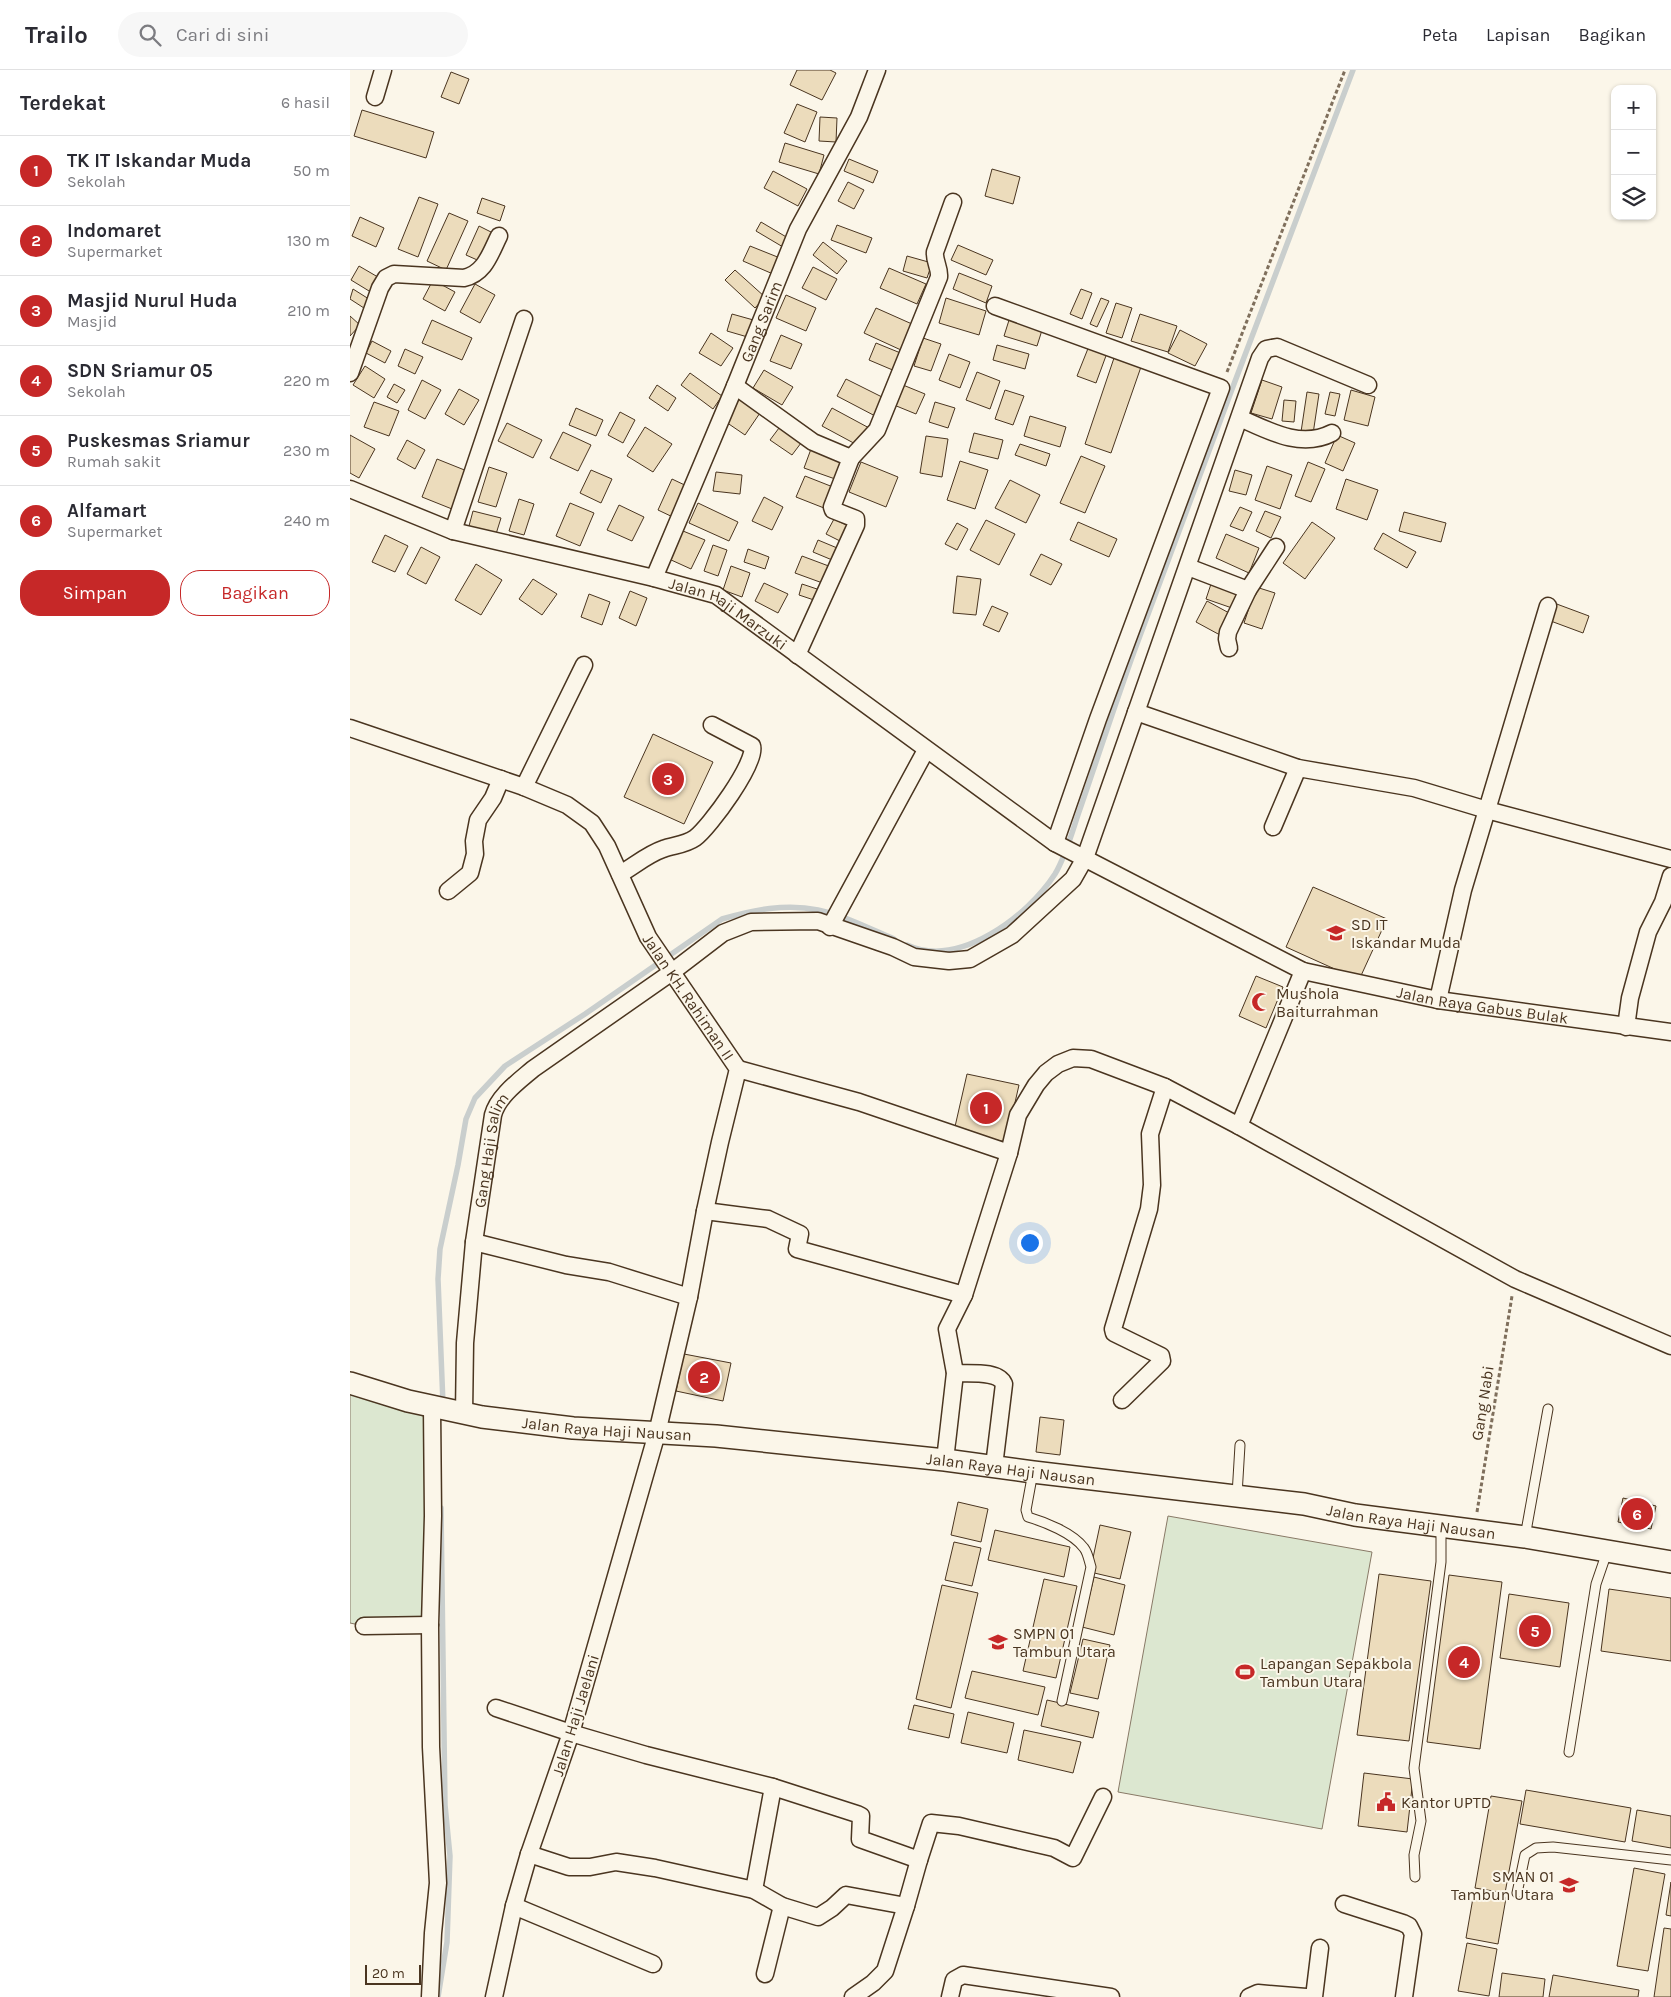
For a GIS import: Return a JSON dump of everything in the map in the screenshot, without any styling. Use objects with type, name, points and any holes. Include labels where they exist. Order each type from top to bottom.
[{"type":"street","points":[[375,96],[383,70]]},
{"type":"street","name":"Gang Sarim","points":[[654,578],[735,386],[798,229],[855,125],[877,70]]},
{"type":"street","points":[[797,655],[856,525],[856,519],[834,510],[832,507],[851,458],[877,430],[939,277],[935,252],[954,202]]},
{"type":"street","points":[[350,373],[380,288],[386,278],[394,274],[470,277],[482,269],[499,236]]},
{"type":"street","points":[[994,306],[1221,388],[1098,719],[1055,843]]},
{"type":"street","points":[[453,531],[524,319]]},
{"type":"street","name":"Gang Haji Salim","points":[[464,1414],[465,1342],[474,1242],[493,1115],[498,1105],[516,1083],[532,1069],[672,972],[723,933],[751,922],[818,921],[830,927],[893,947],[914,957],[949,961],[970,959],[1024,926],[1072,879],[1085,858],[1260,358],[1268,347],[1277,347],[1368,385]]},
{"type":"street","points":[[735,386],[813,442],[851,458]]},
{"type":"street","points":[[1240,418],[1277,434],[1292,438],[1315,439],[1332,433]]},
{"type":"street","name":"Jalan Haji Marzuki","points":[[350,489],[453,531],[654,578],[716,595],[1055,843]]},
{"type":"street","points":[[1229,648],[1228,632],[1248,590],[1276,547]]},
{"type":"street","points":[[1188,567],[1248,590]]},
{"type":"street","points":[[1438,1000],[1463,890],[1548,606]]},
{"type":"street","points":[[524,787],[584,665]]},
{"type":"street","points":[[1136,712],[1298,768],[1414,788],[1671,860]]},
{"type":"street","points":[[620,874],[662,849],[685,844],[697,836],[720,810],[744,772],[754,753],[752,746],[712,725]]},
{"type":"street","name":"Jalan KH. Rahiman II","points":[[350,728],[524,787],[567,805],[592,822],[607,846],[648,937],[738,1068],[705,1210],[689,1297],[657,1433]]},
{"type":"street","points":[[830,927],[926,750]]},
{"type":"street","points":[[1273,828],[1298,768]]},
{"type":"street","points":[[448,891],[470,873],[474,860],[474,842],[478,820],[493,798],[501,779]]},
{"type":"street","name":"Jalan Raya Gabus Bulak","points":[[1055,843],[1303,971],[1438,1000],[1671,1032]]},
{"type":"street","points":[[1626,1027],[1630,998],[1648,932],[1663,902],[1671,876]]},
{"type":"street","points":[[1239,1126],[1303,971]]},
{"type":"street","points":[[945,1460],[955,1373],[947,1329],[964,1295],[1010,1153],[1018,1115],[1036,1085],[1046,1073],[1058,1064],[1073,1058],[1091,1059],[1165,1088],[1239,1126],[1515,1280],[1671,1346]]},
{"type":"street","points":[[738,1068],[859,1102],[1010,1153]]},
{"type":"street","points":[[1122,1400],[1162,1360],[1160,1356],[1114,1333],[1113,1328],[1149,1209],[1152,1185],[1150,1134],[1165,1088]]},
{"type":"street","points":[[705,1210],[768,1219],[800,1234],[797,1249],[964,1295]]},
{"type":"street","points":[[474,1242],[566,1265],[609,1272],[689,1297]]},
{"type":"street","points":[[955,1373],[996,1376],[1002,1379],[1004,1384],[994,1466]]},
{"type":"street","name":"Jalan Raya Haji Nausan","points":[[350,1383],[432,1407],[464,1414],[573,1428],[716,1436],[945,1460],[1192,1492],[1304,1504],[1356,1515],[1525,1537],[1671,1562]]},
{"type":"street","points":[[430,1997],[438,1883],[431,1747],[432,1407]]},
{"type":"street","name":"Jalan Haji Jaelani","points":[[494,1997],[514,1906],[528,1854],[571,1733],[657,1433]]},
{"type":"street","points":[[364,1626],[430,1625]]},
{"type":"street","points":[[496,1708],[571,1733],[646,1755],[772,1787],[862,1816],[860,1839],[919,1860]]},
{"type":"street","points":[[754,1890],[772,1787]]},
{"type":"street","points":[[853,1997],[873,1983],[885,1971],[931,1823],[959,1826],[1054,1848],[1072,1858],[1103,1797]]},
{"type":"street","points":[[528,1854],[569,1867],[590,1867],[616,1862],[655,1868],[754,1890],[782,1906],[818,1917],[832,1908],[846,1894],[906,1906]]},
{"type":"street","points":[[1344,1904],[1403,1923],[1412,1930],[1404,1997]]},
{"type":"street","points":[[514,1906],[653,1964]]},
{"type":"street","points":[[765,1974],[782,1906]]},
{"type":"street","points":[[1314,1997],[1320,1948]]},
{"type":"street","points":[[950,1997],[954,1980],[962,1975],[1111,1997]]},
{"type":"street","points":[[1249,1997],[1258,1993],[1306,1997]]},
{"type":"lane","points":[[1525,1537],[1548,1409]]},
{"type":"lane","points":[[1237,1496],[1240,1445]]},
{"type":"lane","points":[[1033,1472],[1026,1510],[1028,1517],[1045,1522],[1077,1540],[1085,1548],[1091,1567],[1062,1701]]},
{"type":"lane","points":[[1414,1877],[1414,1855],[1421,1821],[1414,1768],[1441,1562],[1441,1526]]},
{"type":"lane","points":[[1569,1752],[1596,1584],[1607,1552]]},
{"type":"lane","points":[[1517,1893],[1525,1855],[1536,1848],[1553,1847],[1671,1860]]},
{"type":"path","points":[[1221,388],[1345,70]]},
{"type":"path","name":"Gang Nabi","points":[[1474,1530],[1515,1280]]},
{"type":"green space","points":[[350,1383],[432,1407],[430,1625],[364,1626],[350,1623]]},
{"type":"green space","name":"Lapangan Sepakbola Tambun Utara","points":[[1168,1516],[1372,1552],[1322,1829],[1118,1792]]},
{"type":"building","points":[[797,70],[830,70],[836,73],[822,100],[790,85]]},
{"type":"building","points":[[451,72],[469,79],[459,104],[441,97]]},
{"type":"building","points":[[797,104],[817,112],[805,142],[784,133]]},
{"type":"building","points":[[362,110],[434,132],[426,158],[354,136]]},
{"type":"building","points":[[820,117],[837,118],[836,142],[819,141]]},
{"type":"building","points":[[785,143],[824,155],[819,174],[779,162]]},
{"type":"building","points":[[849,159],[878,171],[873,183],[844,171]]},
{"type":"building","points":[[992,169],[1020,177],[1013,204],[985,196]]},
{"type":"building","points":[[773,171],[807,189],[798,206],[764,188]]},
{"type":"building","points":[[848,182],[864,190],[854,209],[838,201]]},
{"type":"building","points":[[419,197],[438,204],[418,257],[398,249]]},
{"type":"building","points":[[482,198],[505,206],[500,221],[477,213]]},
{"type":"building","points":[[449,213],[468,221],[446,270],[427,261]]},
{"type":"building","points":[[360,217],[384,228],[376,247],[352,236]]},
{"type":"building","points":[[761,222],[788,238],[783,247],[756,231]]},
{"type":"building","points":[[837,225],[872,238],[866,253],[831,240]]},
{"type":"building","points":[[479,226],[497,235],[484,263],[466,255]]},
{"type":"building","points":[[823,242],[847,261],[837,274],[813,255]]},
{"type":"building","points":[[958,245],[993,260],[986,275],[951,260]]},
{"type":"building","points":[[750,246],[780,258],[773,274],[743,261]]},
{"type":"building","points":[[907,256],[932,263],[927,278],[903,271]]},
{"type":"building","points":[[359,266],[383,280],[374,294],[351,280]]},
{"type":"building","points":[[813,267],[837,279],[826,300],[802,288]]},
{"type":"building","points":[[889,268],[926,284],[917,304],[880,288]]},
{"type":"building","points":[[735,270],[765,297],[755,308],[725,280]]},
{"type":"building","points":[[959,273],[992,286],[986,303],[953,289]]},
{"type":"building","points":[[433,280],[455,292],[445,311],[423,299]]},
{"type":"building","points":[[475,284],[495,295],[480,323],[460,312]]},
{"type":"building","points":[[353,289],[372,301],[367,310],[350,299]]},
{"type":"building","points":[[1081,289],[1092,293],[1082,319],[1070,314]]},
{"type":"building","points":[[786,295],[816,308],[806,331],[776,318]]},
{"type":"building","points":[[946,298],[986,311],[979,335],[939,323]]},
{"type":"building","points":[[1101,298],[1109,301],[1097,327],[1090,324]]},
{"type":"building","points":[[1116,303],[1132,308],[1122,338],[1106,333]]},
{"type":"building","points":[[876,308],[912,324],[901,350],[864,333]]},
{"type":"building","points":[[732,314],[757,321],[751,338],[727,331]]},
{"type":"building","points":[[1140,314],[1177,326],[1168,352],[1131,341]]},
{"type":"building","points":[[350,316],[360,325],[350,336]]},
{"type":"building","points":[[1010,317],[1043,327],[1037,346],[1004,336]]},
{"type":"building","points":[[432,320],[472,338],[462,360],[422,343]]},
{"type":"building","points":[[1180,330],[1207,344],[1195,366],[1168,353]]},
{"type":"building","points":[[711,333],[733,348],[721,366],[699,353]]},
{"type":"building","points":[[781,335],[802,344],[791,369],[770,361]]},
{"type":"building","points":[[923,338],[941,344],[931,371],[914,366]]},
{"type":"building","points":[[372,341],[391,351],[385,363],[366,353]]},
{"type":"building","points":[[876,343],[903,354],[895,371],[869,360]]},
{"type":"building","points":[[997,345],[1029,354],[1025,369],[993,360]]},
{"type":"building","points":[[1089,346],[1107,353],[1096,383],[1077,376]]},
{"type":"building","points":[[405,349],[423,357],[415,374],[398,366]]},
{"type":"building","points":[[949,354],[970,362],[960,388],[939,380]]},
{"type":"building","points":[[1115,355],[1142,364],[1111,453],[1085,444]]},
{"type":"building","points":[[365,366],[385,379],[374,398],[353,385]]},
{"type":"building","points":[[764,370],[793,387],[782,405],[753,388]]},
{"type":"building","points":[[977,372],[1000,381],[990,409],[966,400]]},
{"type":"building","points":[[690,373],[722,396],[713,409],[681,385]]},
{"type":"building","points":[[846,379],[888,400],[879,418],[837,396]]},
{"type":"building","points":[[422,380],[441,390],[425,419],[408,410]]},
{"type":"building","points":[[1262,380],[1282,387],[1272,419],[1251,413]]},
{"type":"building","points":[[394,384],[405,390],[397,403],[387,397]]},
{"type":"building","points":[[657,385],[676,398],[668,411],[649,398]]},
{"type":"building","points":[[903,385],[925,394],[916,414],[894,405]]},
{"type":"building","points":[[459,389],[479,400],[464,425],[445,414]]},
{"type":"building","points":[[1005,390],[1024,396],[1013,425],[995,419]]},
{"type":"building","points":[[1351,390],[1375,397],[1368,426],[1344,420]]},
{"type":"building","points":[[1307,392],[1319,394],[1313,434],[1301,432]]},
{"type":"building","points":[[1330,392],[1340,394],[1335,416],[1325,414]]},
{"type":"building","points":[[739,395],[762,410],[745,435],[723,420]]},
{"type":"building","points":[[1284,400],[1296,401],[1294,422],[1282,421]]},
{"type":"building","points":[[374,402],[399,411],[389,436],[364,427]]},
{"type":"building","points":[[935,402],[955,408],[948,428],[929,422]]},
{"type":"building","points":[[576,408],[603,420],[596,436],[569,425]]},
{"type":"building","points":[[832,408],[871,429],[861,447],[822,426]]},
{"type":"building","points":[[620,412],[635,420],[623,443],[608,435]]},
{"type":"building","points":[[1030,416],[1066,427],[1060,447],[1024,436]]},
{"type":"building","points":[[507,423],[542,440],[533,458],[498,441]]},
{"type":"building","points":[[782,424],[804,439],[792,455],[770,440]]},
{"type":"building","points":[[645,427],[672,444],[653,472],[627,456]]},
{"type":"building","points":[[563,432],[591,445],[578,471],[550,458]]},
{"type":"building","points":[[974,433],[1003,440],[998,459],[969,452]]},
{"type":"building","points":[[350,435],[375,449],[359,478],[350,473]]},
{"type":"building","points":[[1337,435],[1355,443],[1343,471],[1325,463]]},
{"type":"building","points":[[926,436],[948,439],[942,477],[920,473]]},
{"type":"building","points":[[407,440],[425,450],[415,469],[397,459]]},
{"type":"building","points":[[1020,444],[1050,454],[1046,466],[1015,455]]},
{"type":"building","points":[[811,449],[845,461],[838,480],[804,468]]},
{"type":"building","points":[[1081,456],[1105,466],[1085,513],[1060,503]]},
{"type":"building","points":[[437,459],[472,473],[457,511],[422,497]]},
{"type":"building","points":[[960,461],[988,470],[975,509],[947,500]]},
{"type":"building","points":[[861,462],[898,477],[886,507],[849,492]]},
{"type":"building","points":[[1308,462],[1325,469],[1311,502],[1295,496]]},
{"type":"building","points":[[1267,466],[1292,475],[1280,509],[1255,500]]},
{"type":"building","points":[[489,467],[507,473],[496,507],[478,502]]},
{"type":"building","points":[[591,470],[612,479],[601,503],[580,493]]},
{"type":"building","points":[[1235,470],[1252,475],[1246,495],[1229,491]]},
{"type":"building","points":[[716,472],[742,475],[740,494],[713,491]]},
{"type":"building","points":[[805,476],[833,487],[824,508],[796,497]]},
{"type":"building","points":[[672,479],[691,488],[677,519],[658,510]]},
{"type":"building","points":[[1346,479],[1378,490],[1367,520],[1336,509]]},
{"type":"building","points":[[1010,480],[1040,495],[1026,523],[995,508]]},
{"type":"building","points":[[764,497],[783,507],[772,530],[752,521]]},
{"type":"building","points":[[519,499],[534,504],[524,535],[509,531]]},
{"type":"building","points":[[570,503],[594,513],[580,546],[556,536]]},
{"type":"building","points":[[698,503],[738,522],[729,541],[689,523]]},
{"type":"building","points":[[619,505],[644,517],[632,541],[607,530]]},
{"type":"building","points":[[1240,507],[1252,512],[1243,531],[1230,526]]},
{"type":"building","points":[[473,511],[501,518],[496,534],[469,526]]},
{"type":"building","points":[[1265,511],[1281,517],[1271,538],[1256,531]]},
{"type":"building","points":[[1404,512],[1446,523],[1441,542],[1399,531]]},
{"type":"building","points":[[834,519],[852,528],[844,543],[826,534]]},
{"type":"building","points":[[986,520],[1015,534],[999,565],[970,550]]},
{"type":"building","points":[[1078,522],[1117,539],[1109,557],[1070,540]]},
{"type":"building","points":[[1312,522],[1335,538],[1305,579],[1283,563]]},
{"type":"building","points":[[957,523],[968,529],[957,550],[945,544]]},
{"type":"building","points":[[683,531],[705,540],[691,569],[669,559]]},
{"type":"building","points":[[1383,533],[1416,552],[1407,568],[1374,549]]},
{"type":"building","points":[[1226,534],[1259,548],[1249,573],[1216,558]]},
{"type":"building","points":[[385,535],[408,546],[395,572],[372,562]]},
{"type":"building","points":[[818,540],[842,550],[837,562],[813,552]]},
{"type":"building","points":[[713,545],[727,550],[718,576],[704,571]]},
{"type":"building","points":[[421,547],[440,557],[426,584],[407,574]]},
{"type":"building","points":[[748,549],[769,557],[765,569],[744,562]]},
{"type":"building","points":[[1041,554],[1062,564],[1051,585],[1030,575]]},
{"type":"building","points":[[802,556],[834,568],[828,585],[795,573]]},
{"type":"building","points":[[476,564],[502,580],[481,615],[455,600]]},
{"type":"building","points":[[731,566],[750,573],[742,597],[723,590]]},
{"type":"building","points":[[957,576],[981,579],[976,615],[953,613]]},
{"type":"building","points":[[533,579],[557,594],[542,615],[519,599]]},
{"type":"building","points":[[764,583],[788,594],[778,613],[755,601]]},
{"type":"building","points":[[802,584],[823,591],[820,602],[799,595]]},
{"type":"building","points":[[1211,584],[1237,593],[1232,608],[1206,599]]},
{"type":"building","points":[[1256,587],[1275,593],[1262,629],[1244,623]]},
{"type":"building","points":[[630,591],[647,598],[636,626],[619,618]]},
{"type":"building","points":[[589,594],[610,602],[602,625],[581,617]]},
{"type":"building","points":[[1207,601],[1231,614],[1220,635],[1196,622]]},
{"type":"building","points":[[1554,603],[1589,616],[1583,633],[1548,620]]},
{"type":"building","points":[[992,606],[1008,613],[999,632],[983,625]]},
{"type":"building","points":[[653,734],[713,762],[684,824],[624,797]]},
{"type":"building","name":"SD IT Iskandar Muda","points":[[1313,887],[1387,919],[1359,980],[1286,947]]},
{"type":"building","name":"Mushola Baiturrahman","points":[[1256,976],[1283,987],[1266,1028],[1239,1016]]},
{"type":"building","points":[[967,1074],[1019,1085],[1006,1142],[954,1131]]},
{"type":"building","points":[[684,1354],[731,1363],[723,1401],[676,1391]]},
{"type":"building","points":[[1040,1417],[1064,1420],[1060,1455],[1036,1452]]},
{"type":"building","points":[[1623,1498],[1656,1506],[1651,1529],[1618,1522]]},
{"type":"building","points":[[958,1502],[988,1509],[981,1542],[951,1535]]},
{"type":"building","points":[[1100,1525],[1131,1532],[1120,1579],[1090,1572]]},
{"type":"building","points":[[995,1530],[1070,1547],[1064,1577],[988,1560]]},
{"type":"building","points":[[954,1542],[981,1548],[972,1586],[945,1580]]},
{"type":"building","points":[[1379,1574],[1431,1581],[1409,1741],[1357,1735]]},
{"type":"building","points":[[1449,1575],[1502,1582],[1480,1749],[1427,1742]]},
{"type":"building","points":[[1094,1577],[1125,1585],[1114,1635],[1082,1627]]},
{"type":"building","points":[[1044,1579],[1077,1586],[1056,1678],[1023,1671]]},
{"type":"building","points":[[942,1585],[978,1593],[951,1708],[916,1699]]},
{"type":"building","points":[[1609,1589],[1671,1598],[1671,1661],[1601,1651]]},
{"type":"building","points":[[1509,1594],[1569,1603],[1560,1667],[1500,1658]]},
{"type":"building","points":[[1083,1639],[1110,1645],[1098,1699],[1070,1693]]},
{"type":"building","points":[[972,1671],[1045,1687],[1038,1715],[965,1698]]},
{"type":"building","points":[[1047,1700],[1099,1712],[1093,1738],[1041,1726]]},
{"type":"building","points":[[914,1705],[954,1714],[949,1738],[908,1729]]},
{"type":"building","points":[[968,1712],[1014,1723],[1007,1753],[961,1743]]},
{"type":"building","points":[[1024,1730],[1081,1742],[1073,1773],[1018,1760]]},
{"type":"building","name":"Kantor UPTD","points":[[1364,1773],[1413,1779],[1407,1832],[1358,1826]]},
{"type":"building","points":[[1526,1790],[1631,1808],[1625,1842],[1520,1824]]},
{"type":"building","points":[[1491,1796],[1522,1801],[1505,1893],[1475,1888]]},
{"type":"building","points":[[1637,1810],[1671,1816],[1671,1848],[1632,1841]]},
{"type":"building","points":[[1634,1868],[1665,1874],[1648,1971],[1617,1966]]},
{"type":"building","points":[[1671,1882],[1671,1916],[1666,1915]]},
{"type":"building","points":[[1474,1892],[1506,1898],[1498,1944],[1466,1938]]},
{"type":"building","points":[[1664,1928],[1671,1929],[1671,1997],[1654,1997]]},
{"type":"building","points":[[1467,1943],[1497,1949],[1489,1996],[1458,1991]]},
{"type":"building","points":[[1502,1973],[1545,1979],[1543,1997],[1499,1997]]},
{"type":"building","points":[[1553,1975],[1639,1990],[1638,1997],[1549,1997]]},
{"type":"waterway","points":[[907,945],[927,951],[948,950],[970,944],[1010,921],[1028,906],[1055,874],[1070,841],[1135,649],[1353,70]]},
{"type":"waterway","points":[[443,1404],[438,1279],[440,1249],[466,1119],[475,1098],[505,1066],[585,1014],[722,919],[770,908],[806,908],[837,915],[894,939]]},
{"type":"waterway","points":[[438,1997],[447,1942],[450,1856],[445,1805],[441,1508]]},
{"type":"place","name":"Masjid Nurul Huda","points":[[668,779]]},
{"type":"place","name":"SD IT Iskandar Muda","points":[[1336,933]]},
{"type":"place","name":"Mushola Baiturrahman","points":[[1261,1002]]},
{"type":"place","name":"TK IT Iskandar Muda","points":[[986,1108]]},
{"type":"place","name":"Indomaret","points":[[704,1377]]},
{"type":"place","name":"Alfamart","points":[[1637,1514]]},
{"type":"place","name":"Puskesmas Sriamur","points":[[1535,1631]]},
{"type":"place","name":"SMPN 01 Tambun Utara","points":[[998,1642]]},
{"type":"place","name":"SDN Sriamur 05","points":[[1464,1662]]},
{"type":"place","name":"Lapangan Sepakbola Tambun Utara","points":[[1245,1672]]},
{"type":"place","name":"Kantor UPTD","points":[[1386,1802]]},
{"type":"place","name":"SMAN 01 Tambun Utara","points":[[1569,1885]]}]
